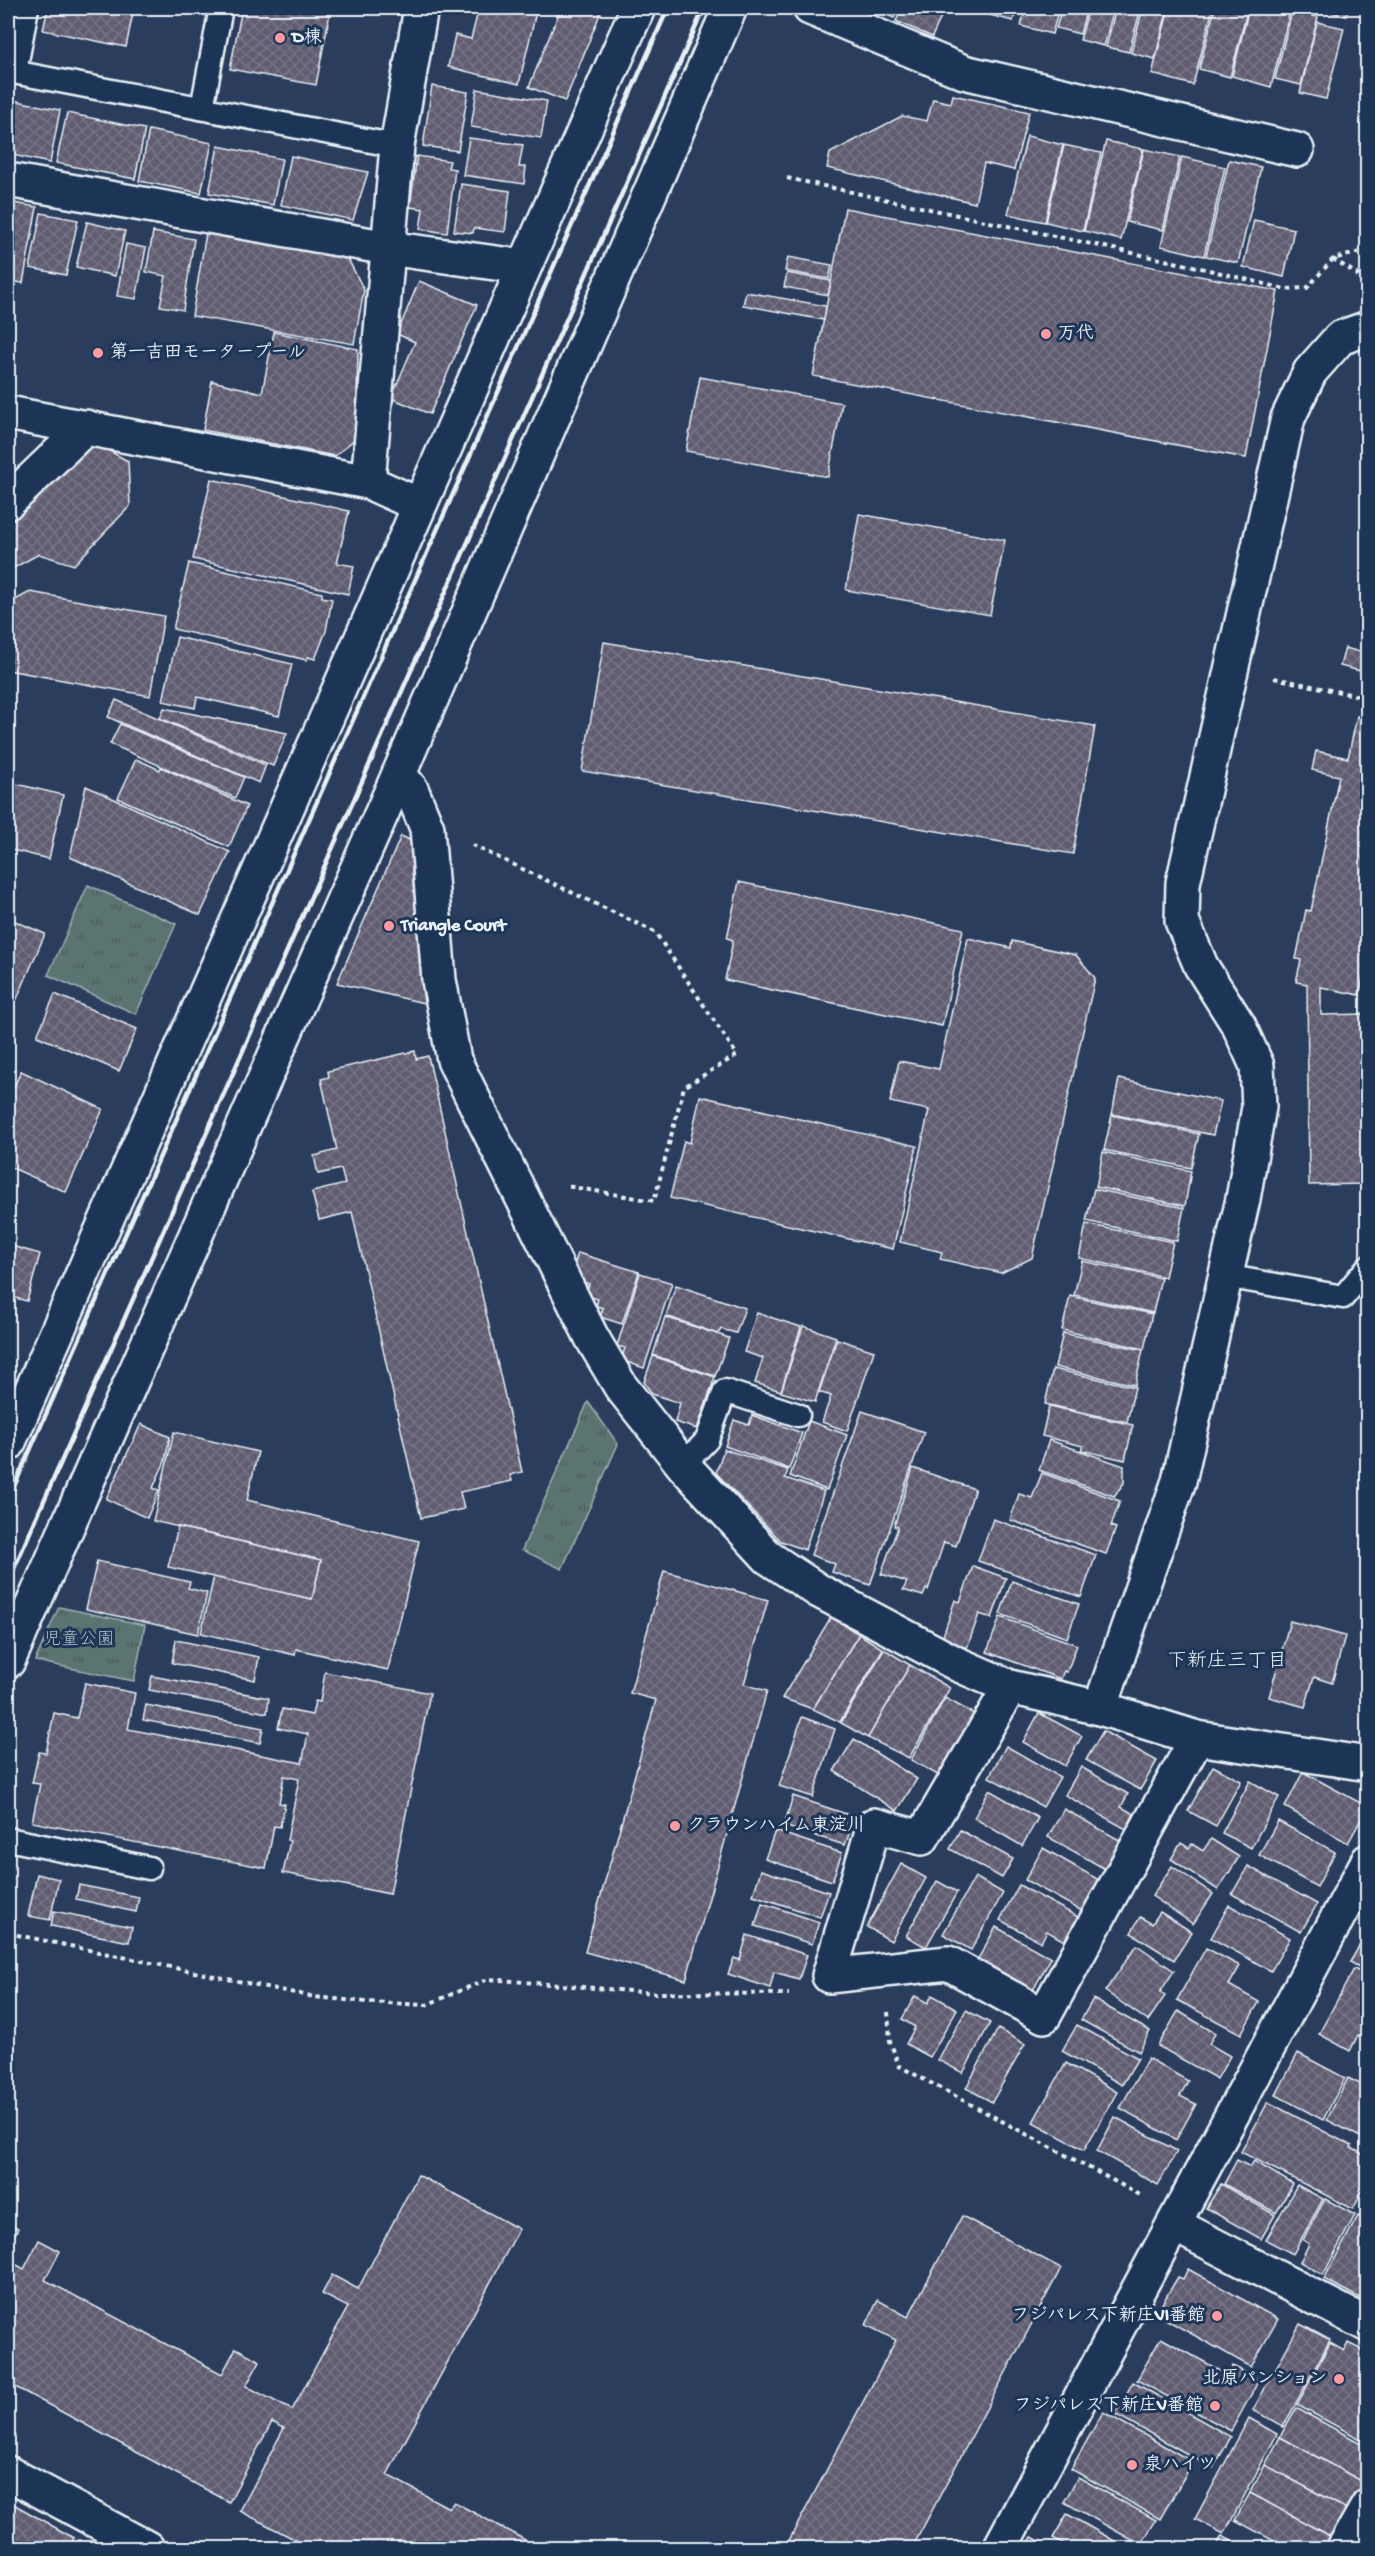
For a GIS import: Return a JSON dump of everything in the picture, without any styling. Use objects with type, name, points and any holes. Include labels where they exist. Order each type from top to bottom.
[{"type":"street","points":[[368,482],[397,146],[421,8]]},
{"type":"street","points":[[8,1444],[638,8]]},
{"type":"street","points":[[8,1661],[399,774],[730,8]]},
{"type":"street","points":[[810,8],[964,72],[1297,150]]},
{"type":"street","points":[[8,180],[388,248],[524,267]]},
{"type":"street","points":[[1100,1708],[1179,1481],[1243,1199],[1259,1107],[1257,1066],[1239,1026],[1201,966],[1182,921],[1183,883],[1288,418],[1310,372],[1340,338],[1368,328]]},
{"type":"street","points":[[8,413],[368,482],[419,505]]},
{"type":"street","points":[[8,502],[86,427]]},
{"type":"street","points":[[399,774],[411,789],[427,828],[439,980],[454,1060],[592,1338],[621,1387],[683,1465],[769,1558],[819,1591],[957,1664],[1010,1687],[1100,1708],[1197,1738],[1368,1764]]},
{"type":"street","points":[[1010,1687],[922,1838],[874,1825],[829,1976],[948,1963],[1044,2016],[1197,1738]]},
{"type":"street","points":[[1000,2548],[1368,1861]]},
{"type":"street","points":[[1177,2220],[1368,2325]]},
{"type":"street","points":[[8,2473],[147,2548]]},
{"type":"street","points":[[1344,2548],[1368,2506]]},
{"type":"lane","points":[[27,8],[11,72],[397,146]]},
{"type":"lane","points":[[202,108],[221,8]]},
{"type":"lane","points":[[1225,1276],[1343,1297],[1368,1267]]},
{"type":"lane","points":[[683,1465],[707,1440],[725,1391],[798,1416]]},
{"type":"lane","points":[[8,1839],[149,1868]]},
{"type":"path","points":[[787,178],[1070,242],[1197,267],[1285,289],[1307,288],[1333,259],[1368,250]]},
{"type":"path","points":[[1333,259],[1358,274],[1366,291]]},
{"type":"path","points":[[1271,678],[1368,698]]},
{"type":"path","points":[[466,842],[656,932],[737,1055],[684,1087],[654,1201],[557,1185]]},
{"type":"path","points":[[8,1933],[314,1997],[367,2002],[426,2005],[488,1979],[655,1993],[804,1994],[829,1976]]},
{"type":"path","points":[[886,1969],[890,2041],[899,2066],[1177,2220]]},
{"type":"green space","points":[[88,885],[176,924],[136,1014],[48,975]]},
{"type":"green space","points":[[588,1402],[618,1444],[562,1569],[522,1550]]},
{"type":"green space","name":"児童公園","points":[[59,1607],[145,1625],[134,1681],[35,1661]]},
{"type":"building","points":[[48,8],[134,8],[126,47],[43,30]]},
{"type":"building","name":"D棟","points":[[242,8],[331,8],[316,85],[230,69]]},
{"type":"building","points":[[479,8],[537,8],[519,84],[448,67],[455,35],[471,39]]},
{"type":"building","points":[[561,8],[602,9],[565,101],[529,87]]},
{"type":"building","points":[[870,8],[898,8],[894,18]]},
{"type":"building","points":[[902,8],[945,8],[932,37],[896,21]]},
{"type":"building","points":[[972,8],[1017,8],[1013,21],[971,10]]},
{"type":"building","points":[[1026,8],[1059,8],[1052,34],[1021,26]]},
{"type":"building","points":[[1062,8],[1087,8],[1080,34],[1056,28]]},
{"type":"building","points":[[1089,8],[1114,8],[1104,46],[1080,40]]},
{"type":"building","points":[[1116,8],[1141,8],[1129,52],[1106,47]]},
{"type":"building","points":[[1143,8],[1168,8],[1155,59],[1131,53]]},
{"type":"building","points":[[1169,8],[1213,8],[1193,85],[1152,74]]},
{"type":"building","points":[[1215,8],[1248,8],[1230,77],[1199,69]]},
{"type":"building","points":[[1249,8],[1278,8],[1290,11],[1271,87],[1232,76]]},
{"type":"building","points":[[1316,8],[1348,8],[1346,16]]},
{"type":"building","points":[[1292,11],[1318,17],[1301,85],[1275,79]]},
{"type":"building","points":[[1317,22],[1344,28],[1326,99],[1300,93]]},
{"type":"building","points":[[432,86],[468,92],[458,151],[423,146]]},
{"type":"building","points":[[477,89],[547,101],[541,138],[471,127]]},
{"type":"building","points":[[953,95],[1029,112],[1014,170],[984,163],[975,203],[827,168],[830,153],[902,116],[927,121],[933,99],[951,103]]},
{"type":"building","points":[[8,99],[60,110],[50,163],[8,154]]},
{"type":"building","points":[[67,113],[145,129],[135,179],[56,163]]},
{"type":"building","points":[[149,130],[212,143],[201,193],[139,181]]},
{"type":"building","points":[[1027,136],[1063,145],[1045,222],[1008,214]]},
{"type":"building","points":[[469,138],[523,145],[519,167],[526,167],[524,184],[463,175]]},
{"type":"building","points":[[1106,141],[1143,149],[1121,240],[1084,231]]},
{"type":"building","points":[[1064,145],[1101,153],[1083,231],[1046,222]]},
{"type":"building","points":[[218,146],[282,159],[273,205],[209,193]]},
{"type":"building","points":[[1144,149],[1180,157],[1163,230],[1127,222]]},
{"type":"building","points":[[291,156],[368,172],[353,220],[281,205]]},
{"type":"building","points":[[417,156],[450,161],[448,168],[455,169],[447,233],[420,229],[423,209],[410,207]]},
{"type":"building","points":[[1182,157],[1225,167],[1204,256],[1161,246]]},
{"type":"building","points":[[1229,160],[1261,167],[1238,263],[1206,256]]},
{"type":"building","points":[[461,184],[510,191],[505,232],[474,228],[473,233],[454,231]]},
{"type":"building","points":[[8,202],[37,207],[23,283],[8,281]]},
{"type":"building","name":"万代","points":[[845,208],[1278,291],[1246,458],[813,376]]},
{"type":"building","points":[[41,213],[78,220],[66,275],[30,268]]},
{"type":"building","points":[[1254,220],[1294,229],[1284,277],[1243,267]]},
{"type":"building","points":[[87,222],[125,231],[115,276],[76,267]]},
{"type":"building","points":[[153,232],[194,239],[183,310],[160,306],[166,276],[146,272]]},
{"type":"building","points":[[206,233],[347,257],[364,290],[354,344],[192,316]]},
{"type":"building","points":[[126,244],[146,248],[136,299],[117,296]]},
{"type":"building","points":[[788,257],[832,265],[829,279],[785,271]]},
{"type":"building","points":[[787,273],[831,281],[828,295],[784,287]]},
{"type":"building","points":[[419,281],[477,305],[430,414],[391,398],[415,342],[397,334]]},
{"type":"building","points":[[746,292],[826,306],[824,320],[743,305]]},
{"type":"building","points":[[274,332],[358,349],[356,438],[335,456],[203,430],[212,381],[262,393]]},
{"type":"building","points":[[700,377],[842,403],[828,477],[686,451]]},
{"type":"building","points":[[91,441],[128,461],[130,506],[74,565],[39,554],[8,571],[8,520]]},
{"type":"building","points":[[211,479],[349,511],[337,563],[354,566],[348,594],[193,559]]},
{"type":"building","points":[[859,514],[1005,540],[990,615],[846,590]]},
{"type":"building","points":[[189,563],[322,593],[322,597],[332,599],[326,631],[315,659],[308,657],[307,660],[173,629]]},
{"type":"building","points":[[30,592],[164,616],[150,696],[8,670],[8,604]]},
{"type":"building","points":[[177,637],[292,664],[279,716],[197,697],[195,708],[163,701]]},
{"type":"building","points":[[604,642],[1095,726],[1073,854],[582,771]]},
{"type":"building","points":[[1345,648],[1368,654],[1368,673],[1340,666]]},
{"type":"building","points":[[116,700],[266,765],[259,783],[108,717]]},
{"type":"building","points":[[164,708],[287,733],[273,766],[160,718]]},
{"type":"building","points":[[1357,716],[1368,718],[1368,974],[1364,974],[1359,995],[1321,987],[1321,1015],[1368,1014],[1368,1184],[1309,1185],[1307,984],[1296,982],[1301,960],[1296,959],[1306,910],[1311,911],[1339,776],[1312,770],[1316,751],[1348,758]]},
{"type":"building","points":[[120,724],[244,777],[235,798],[110,744]]},
{"type":"building","points":[[136,759],[160,770],[161,767],[247,806],[229,847],[118,798]]},
{"type":"building","points":[[8,782],[63,795],[49,859],[8,849]]},
{"type":"building","points":[[86,786],[230,852],[200,915],[70,857]]},
{"type":"building","name":"Triangle Court","points":[[401,836],[418,844],[412,870],[424,1003],[337,983]]},
{"type":"building","points":[[739,882],[963,929],[942,1026],[725,980],[733,940],[727,938]]},
{"type":"building","points":[[8,918],[45,934],[16,1001],[10,999],[8,1005]]},
{"type":"building","points":[[968,938],[1011,948],[1012,941],[1076,955],[1095,978],[1032,1258],[1001,1273],[940,1259],[942,1252],[900,1242],[929,1110],[890,1102],[899,1061],[939,1069]]},
{"type":"building","points":[[55,994],[137,1029],[119,1071],[37,1036]]},
{"type":"building","points":[[415,1051],[416,1059],[428,1056],[522,1472],[510,1475],[512,1481],[460,1492],[464,1509],[421,1518],[352,1212],[319,1220],[312,1192],[345,1184],[341,1169],[318,1174],[314,1156],[337,1150],[321,1079],[329,1077],[328,1071]]},
{"type":"building","points":[[21,1071],[103,1109],[66,1192],[8,1166],[8,1101]]},
{"type":"building","points":[[1119,1079],[1221,1101],[1213,1135],[1112,1114]]},
{"type":"building","points":[[700,1096],[917,1146],[893,1249],[670,1198],[684,1141],[690,1143]]},
{"type":"building","points":[[1112,1115],[1199,1134],[1191,1168],[1104,1150]]},
{"type":"building","points":[[1103,1152],[1191,1171],[1185,1206],[1096,1187]]},
{"type":"building","points":[[1094,1189],[1184,1208],[1177,1241],[1086,1221]]},
{"type":"building","points":[[1086,1224],[1173,1242],[1165,1277],[1079,1258]]},
{"type":"building","points":[[8,1245],[40,1254],[27,1301],[8,1296]]},
{"type":"building","points":[[578,1253],[639,1272],[622,1324],[600,1317],[603,1308],[596,1306],[598,1299],[585,1295],[589,1284],[579,1281],[574,1265]]},
{"type":"building","points":[[1082,1261],[1161,1278],[1153,1313],[1074,1295]]},
{"type":"building","points":[[640,1273],[672,1283],[644,1368],[621,1360],[625,1348],[617,1346]]},
{"type":"building","points":[[676,1285],[745,1308],[736,1333],[721,1329],[718,1334],[666,1316]]},
{"type":"building","points":[[1070,1296],[1152,1314],[1144,1349],[1062,1330]]},
{"type":"building","points":[[757,1313],[801,1327],[781,1391],[755,1383],[763,1358],[744,1352]]},
{"type":"building","points":[[665,1317],[729,1338],[715,1376],[653,1355]]},
{"type":"building","points":[[803,1326],[836,1337],[815,1402],[781,1392]]},
{"type":"building","points":[[1063,1333],[1143,1350],[1135,1385],[1055,1367]]},
{"type":"building","points":[[837,1339],[874,1351],[847,1431],[822,1422],[831,1396],[819,1392]]},
{"type":"building","points":[[653,1356],[715,1377],[697,1429],[675,1422],[680,1403],[652,1394],[644,1382]]},
{"type":"building","points":[[1053,1369],[1135,1387],[1127,1422],[1045,1404]]},
{"type":"building","points":[[1049,1406],[1133,1425],[1125,1460],[1081,1450],[1083,1446],[1042,1436]]},
{"type":"building","points":[[862,1411],[924,1432],[870,1585],[832,1572],[835,1564],[811,1555]]},
{"type":"building","points":[[752,1415],[802,1433],[789,1469],[725,1446],[734,1420],[749,1425]]},
{"type":"building","points":[[809,1421],[847,1435],[827,1490],[790,1476]]},
{"type":"building","points":[[141,1424],[170,1437],[165,1461],[153,1488],[159,1490],[147,1518],[106,1499]]},
{"type":"building","points":[[174,1432],[258,1452],[247,1500],[419,1541],[388,1670],[296,1649],[295,1655],[201,1633],[214,1576],[312,1599],[321,1560],[153,1521]]},
{"type":"building","points":[[1049,1440],[1124,1466],[1124,1483],[1114,1496],[1039,1470]]},
{"type":"building","points":[[724,1449],[788,1470],[785,1478],[824,1491],[805,1550],[781,1541],[716,1473]]},
{"type":"building","points":[[913,1468],[975,1489],[956,1546],[944,1542],[928,1590],[926,1589],[923,1596],[903,1590],[907,1582],[881,1574],[898,1527],[894,1526]]},
{"type":"building","points":[[1042,1473],[1120,1501],[1111,1526],[1116,1528],[1106,1554],[1010,1520],[1019,1494],[1032,1498]]},
{"type":"building","points":[[993,1519],[1096,1555],[1081,1597],[978,1561]]},
{"type":"building","points":[[178,1527],[321,1560],[312,1599],[168,1567]]},
{"type":"building","points":[[97,1561],[190,1582],[188,1588],[207,1593],[198,1634],[86,1609]]},
{"type":"building","points":[[973,1566],[1006,1578],[992,1618],[979,1614],[967,1648],[942,1639],[955,1600],[960,1602]]},
{"type":"building","name":"クラウンハイム東淀川","points":[[664,1571],[768,1600],[744,1684],[767,1691],[686,1980],[585,1952],[656,1700],[630,1693]]},
{"type":"building","points":[[1012,1581],[1079,1604],[1067,1638],[1000,1614]]},
{"type":"building","points":[[831,1617],[859,1634],[813,1709],[782,1698]]},
{"type":"building","points":[[1000,1617],[1077,1645],[1067,1672],[1064,1671],[1061,1679],[987,1652]]},
{"type":"building","points":[[1290,1621],[1345,1636],[1332,1683],[1314,1677],[1305,1707],[1269,1697]]},
{"type":"building","points":[[859,1634],[883,1649],[840,1722],[813,1709]]},
{"type":"building","points":[[176,1640],[259,1657],[255,1680],[172,1663]]},
{"type":"building","points":[[884,1649],[910,1665],[868,1738],[841,1723]]},
{"type":"building","points":[[910,1665],[950,1688],[909,1758],[868,1738]]},
{"type":"building","points":[[325,1672],[430,1693],[390,1894],[283,1873],[299,1779],[284,1776],[279,1803],[285,1804],[280,1827],[274,1826],[266,1868],[32,1822],[40,1784],[32,1783],[39,1752],[46,1753],[54,1713],[77,1718],[85,1683],[135,1693],[128,1729],[302,1763],[308,1734],[278,1728],[282,1709],[312,1715],[315,1701],[320,1702]]},
{"type":"building","points":[[152,1676],[269,1698],[267,1713],[149,1690]]},
{"type":"building","points":[[945,1698],[978,1716],[943,1778],[911,1760]]},
{"type":"building","points":[[146,1705],[263,1728],[260,1743],[143,1720]]},
{"type":"building","points":[[1039,1713],[1082,1736],[1065,1766],[1023,1742]]},
{"type":"building","points":[[802,1717],[835,1729],[813,1797],[779,1786]]},
{"type":"building","points":[[1103,1731],[1157,1761],[1140,1790],[1086,1760]]},
{"type":"building","points":[[854,1739],[917,1779],[897,1811],[834,1771]]},
{"type":"building","points":[[1006,1746],[1060,1777],[1043,1807],[989,1777]]},
{"type":"building","points":[[1213,1766],[1241,1781],[1216,1826],[1188,1811]]},
{"type":"building","points":[[1081,1767],[1128,1794],[1121,1807],[1134,1814],[1126,1829],[1065,1795]]},
{"type":"building","points":[[1303,1772],[1368,1807],[1348,1843],[1285,1807]]},
{"type":"building","points":[[1250,1781],[1279,1797],[1251,1848],[1222,1833]]},
{"type":"building","points":[[989,1790],[1038,1818],[1022,1846],[974,1818]]},
{"type":"building","points":[[793,1796],[855,1817],[845,1845],[784,1826]]},
{"type":"building","points":[[1064,1809],[1123,1842],[1107,1870],[1048,1837]]},
{"type":"building","points":[[1278,1821],[1335,1852],[1317,1887],[1259,1855]]},
{"type":"building","points":[[960,1830],[1013,1859],[1002,1878],[950,1849]]},
{"type":"building","points":[[775,1831],[842,1853],[832,1881],[765,1859]]},
{"type":"building","points":[[1211,1839],[1239,1857],[1218,1890],[1171,1859],[1181,1843],[1189,1848],[1192,1844],[1203,1851]]},
{"type":"building","points":[[1043,1848],[1099,1880],[1082,1911],[1025,1880]]},
{"type":"building","points":[[901,1864],[926,1878],[891,1941],[867,1927]]},
{"type":"building","points":[[1172,1866],[1213,1894],[1193,1924],[1152,1896]]},
{"type":"building","points":[[1248,1866],[1317,1904],[1301,1932],[1232,1894]]},
{"type":"building","points":[[761,1870],[829,1892],[820,1917],[753,1895]]},
{"type":"building","points":[[37,1874],[59,1879],[50,1920],[28,1916]]},
{"type":"building","points":[[975,1877],[1003,1893],[971,1950],[943,1934]]},
{"type":"building","points":[[937,1881],[957,1892],[926,1947],[906,1936]]},
{"type":"building","points":[[79,1885],[139,1897],[136,1912],[76,1899]]},
{"type":"building","points":[[1019,1885],[1078,1917],[1064,1941],[1047,1931],[1041,1942],[1000,1920]]},
{"type":"building","points":[[762,1903],[819,1922],[812,1944],[755,1926]]},
{"type":"building","points":[[1229,1905],[1290,1938],[1271,1971],[1211,1938]]},
{"type":"building","points":[[54,1911],[132,1927],[129,1942],[51,1926]]},
{"type":"building","points":[[1160,1912],[1192,1932],[1174,1960],[1131,1933],[1140,1917],[1152,1924]]},
{"type":"building","points":[[996,1927],[1051,1958],[1033,1990],[978,1959]]},
{"type":"building","points":[[747,1935],[807,1955],[799,1979],[774,1972],[770,1988],[728,1974],[734,1958],[740,1960]]},
{"type":"building","points":[[1368,1939],[1368,1972],[1350,1962],[1361,1943],[1365,1944]]},
{"type":"building","points":[[1137,1945],[1174,1971],[1160,1992],[1165,1996],[1148,2021],[1105,1991]]},
{"type":"building","points":[[1206,1948],[1240,1966],[1229,1985],[1259,2002],[1241,2034],[1177,2000]]},
{"type":"building","points":[[1354,1969],[1368,1976],[1368,2040],[1358,2035],[1350,2051],[1319,2034]]},
{"type":"building","points":[[932,1995],[957,2009],[930,2057],[906,2044],[915,2027],[902,2019],[915,1996],[928,2003]]},
{"type":"building","points":[[1093,1999],[1150,2031],[1139,2052],[1081,2020]]},
{"type":"building","points":[[966,2010],[990,2023],[963,2073],[938,2060]]},
{"type":"building","points":[[1178,2011],[1215,2033],[1209,2044],[1230,2056],[1217,2079],[1158,2046]]},
{"type":"building","points":[[1077,2025],[1138,2058],[1122,2085],[1062,2051]]},
{"type":"building","points":[[998,2029],[1025,2044],[992,2102],[966,2088]]},
{"type":"building","points":[[1298,2053],[1345,2078],[1323,2120],[1276,2095]]},
{"type":"building","points":[[1148,2058],[1188,2081],[1180,2096],[1196,2104],[1176,2140],[1120,2108]]},
{"type":"building","points":[[1066,2063],[1117,2092],[1084,2150],[1033,2122]]},
{"type":"building","points":[[1348,2078],[1368,2088],[1368,2141],[1327,2120]]},
{"type":"building","points":[[1268,2102],[1352,2146],[1351,2148],[1368,2157],[1368,2181],[1353,2209],[1241,2152]]},
{"type":"building","points":[[1115,2117],[1177,2151],[1158,2185],[1097,2151]]},
{"type":"building","points":[[1237,2160],[1250,2167],[1254,2161],[1293,2184],[1276,2213],[1224,2184]]},
{"type":"building","points":[[418,2175],[519,2229],[387,2475],[449,2508],[454,2502],[540,2548],[311,2548],[240,2511],[284,2428],[272,2422],[229,2502],[8,2383],[8,2260],[24,2269],[39,2240],[60,2251],[45,2280],[222,2374],[236,2348],[260,2361],[246,2386],[292,2410],[348,2307],[322,2294],[332,2275],[358,2289]]},
{"type":"building","points":[[1221,2184],[1275,2215],[1261,2239],[1206,2208]]},
{"type":"building","points":[[1297,2185],[1323,2199],[1293,2254],[1266,2240]]},
{"type":"building","points":[[1325,2199],[1355,2215],[1323,2275],[1300,2262],[1309,2244],[1303,2240]]},
{"type":"building","points":[[1368,2201],[1368,2218],[1361,2214]]},
{"type":"building","points":[[962,2216],[1061,2268],[1021,2344],[912,2548],[785,2548],[896,2340],[866,2325],[878,2300],[908,2317]]},
{"type":"building","points":[[1358,2216],[1368,2221],[1368,2296],[1365,2301],[1324,2279]]},
{"type":"building","points":[[8,2223],[18,2228],[8,2249]]},
{"type":"building","name":"フジパレス下新庄VI番館","points":[[1188,2269],[1278,2319],[1251,2367],[1156,2314],[1178,2277],[1183,2279]]},
{"type":"building","points":[[1300,2324],[1330,2340],[1283,2427],[1253,2410]]},
{"type":"building","name":"フジパレス下新庄V番館","points":[[1161,2338],[1228,2375],[1233,2366],[1259,2380],[1231,2431],[1137,2380]]},
{"type":"building","name":"北原パンション","points":[[1330,2343],[1344,2351],[1348,2343],[1368,2353],[1368,2443],[1297,2405]]},
{"type":"building","points":[[1133,2382],[1231,2437],[1213,2468],[1115,2414]]},
{"type":"building","points":[[1296,2408],[1368,2447],[1368,2478],[1365,2483],[1280,2437]]},
{"type":"building","name":"泉ハイツ","points":[[1103,2412],[1193,2462],[1160,2519],[1071,2469]]},
{"type":"building","points":[[1249,2418],[1277,2434],[1224,2534],[1195,2519]]},
{"type":"building","points":[[1280,2437],[1365,2483],[1350,2511],[1265,2465]]},
{"type":"building","points":[[1265,2465],[1350,2511],[1335,2539],[1250,2493]]},
{"type":"building","points":[[1078,2477],[1156,2520],[1141,2545],[1064,2502]]},
{"type":"building","points":[[1250,2493],[1335,2539],[1329,2548],[1287,2548],[1235,2520]]},
{"type":"building","points":[[8,2501],[74,2538],[68,2548],[21,2548],[8,2541]]},
{"type":"building","points":[[1067,2514],[1127,2548],[1072,2548],[1053,2538]]},
{"type":"building","points":[[1222,2536],[1245,2548],[1215,2548]]},
{"type":"building","points":[[1032,2537],[1052,2548],[1026,2548]]},
{"type":"building","points":[[79,2540],[94,2548],[74,2548]]},
{"type":"railway","points":[[8,1500],[668,8]]},
{"type":"railway","points":[[8,1582],[704,8]]},
{"type":"place","name":"D棟","points":[[280,38]]},
{"type":"place","name":"万代","points":[[1046,334]]},
{"type":"place","name":"第一吉田モータープール","points":[[98,353]]},
{"type":"place","name":"Triangle Court","points":[[389,926]]},
{"type":"place","name":"クラウンハイム東淀川","points":[[675,1826]]},
{"type":"place","name":"フジパレス下新庄VI番館","points":[[1217,2316]]},
{"type":"place","name":"北原パンション","points":[[1339,2379]]},
{"type":"place","name":"フジパレス下新庄V番館","points":[[1215,2406]]},
{"type":"place","name":"泉ハイツ","points":[[1132,2465]]},
{"type":"district","name":"下新庄三丁目","points":[[1227,1662]]}]
